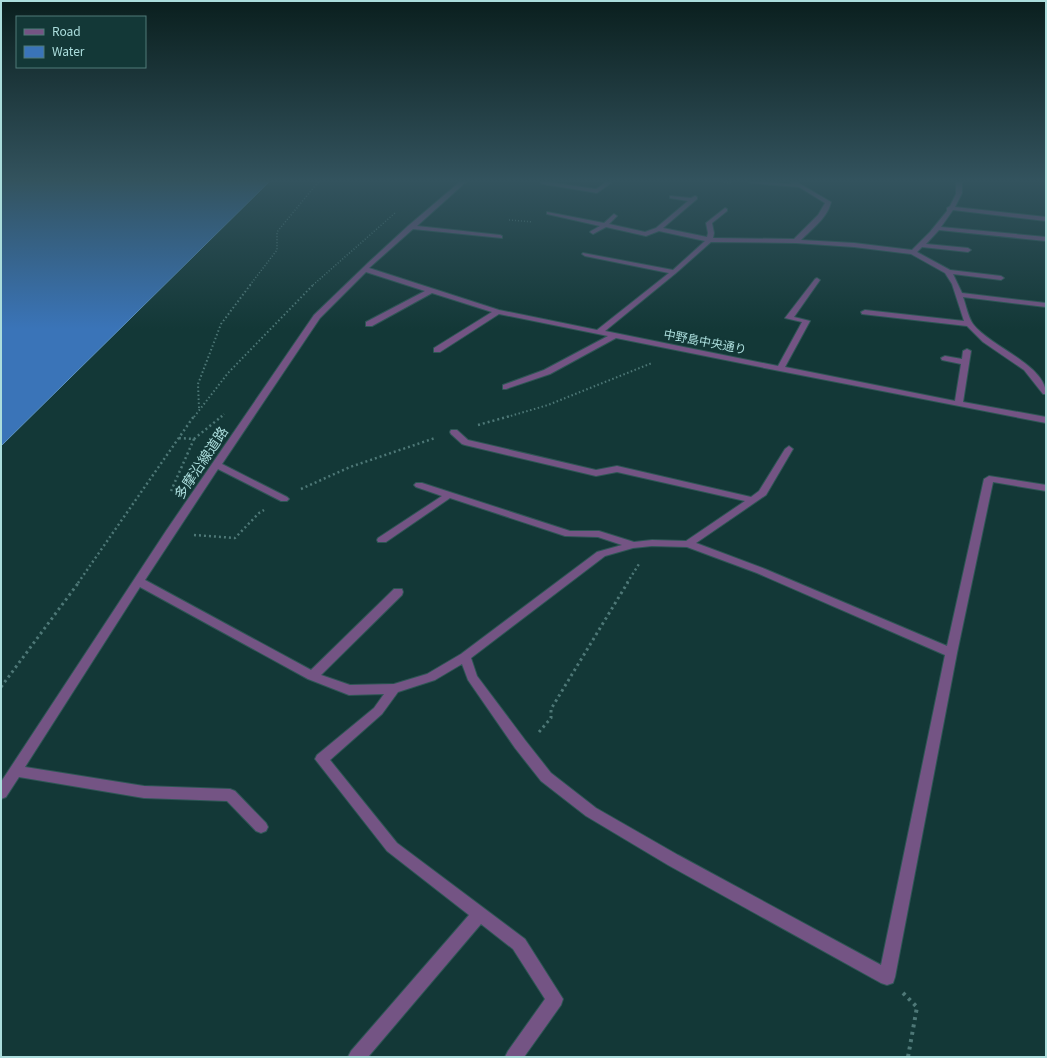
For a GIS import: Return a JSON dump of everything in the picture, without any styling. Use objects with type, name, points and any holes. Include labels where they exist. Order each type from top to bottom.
[{"type":"street","name":"多摩沿線道路","points":[[1,793],[170,533],[317,317],[406,230]]},
{"type":"street","points":[[440,230],[500,237]]},
{"type":"street","points":[[629,230],[646,234],[655,230]]},
{"type":"street","points":[[665,230],[709,240],[796,241],[854,245],[913,252],[921,258],[948,272],[1001,278]]},
{"type":"street","points":[[599,332],[674,272],[709,240],[710,230]]},
{"type":"street","points":[[796,241],[807,230]]},
{"type":"street","points":[[913,252],[922,245],[935,230]]},
{"type":"street","points":[[961,230],[1046,239]]},
{"type":"street","points":[[922,245],[968,250]]},
{"type":"street","points":[[585,254],[674,272]]},
{"type":"street","name":"中野島中央通り","points":[[365,269],[498,312],[780,369],[1046,420]]},
{"type":"street","points":[[948,272],[960,295],[968,324],[986,340],[1027,368],[1046,392]]},
{"type":"street","points":[[780,369],[806,321],[789,318],[817,280]]},
{"type":"street","points":[[369,324],[430,291]]},
{"type":"street","points":[[960,295],[1046,305]]},
{"type":"street","points":[[437,350],[498,312]]},
{"type":"street","points":[[865,312],[968,324]]},
{"type":"street","points":[[506,387],[547,372],[615,335]]},
{"type":"street","points":[[959,404],[967,351]]},
{"type":"street","points":[[945,358],[965,362]]},
{"type":"street","points":[[454,432],[465,442],[596,473],[617,469],[752,500]]},
{"type":"street","points":[[688,544],[763,493],[789,449]]},
{"type":"street","points":[[217,465],[284,499]]},
{"type":"street","points":[[465,657],[472,677],[546,777],[591,812],[673,860],[887,977],[951,653],[989,479],[1046,488]]},
{"type":"street","points":[[419,485],[569,534],[599,534],[633,545]]},
{"type":"street","points":[[382,540],[449,495]]},
{"type":"street","points":[[139,582],[312,676],[349,690],[394,689],[431,676],[465,657],[600,554],[633,545],[652,543],[688,544],[761,571],[951,653]]},
{"type":"street","points":[[312,676],[398,592]]},
{"type":"street","points":[[394,689],[378,711],[322,759],[392,847],[519,944],[556,1000],[514,1057]]},
{"type":"street","points":[[16,771],[144,792],[230,795],[260,827]]},
{"type":"street","points":[[357,1057],[480,914]]},
{"type":"path","points":[[199,409],[198,384],[221,324],[277,250],[277,232],[278,230]]},
{"type":"path","points":[[1,687],[63,605],[199,409],[228,373],[277,320],[320,278],[374,230]]},
{"type":"path","points":[[170,533],[235,538],[259,513],[319,480],[368,461],[454,432],[548,405],[687,350]]},
{"type":"path","points":[[525,750],[551,718],[551,709],[652,543]]},
{"type":"path","points":[[887,977],[917,1007],[908,1057]]},
{"type":"water","points":[[1,230],[220,230],[1,446]]}]
